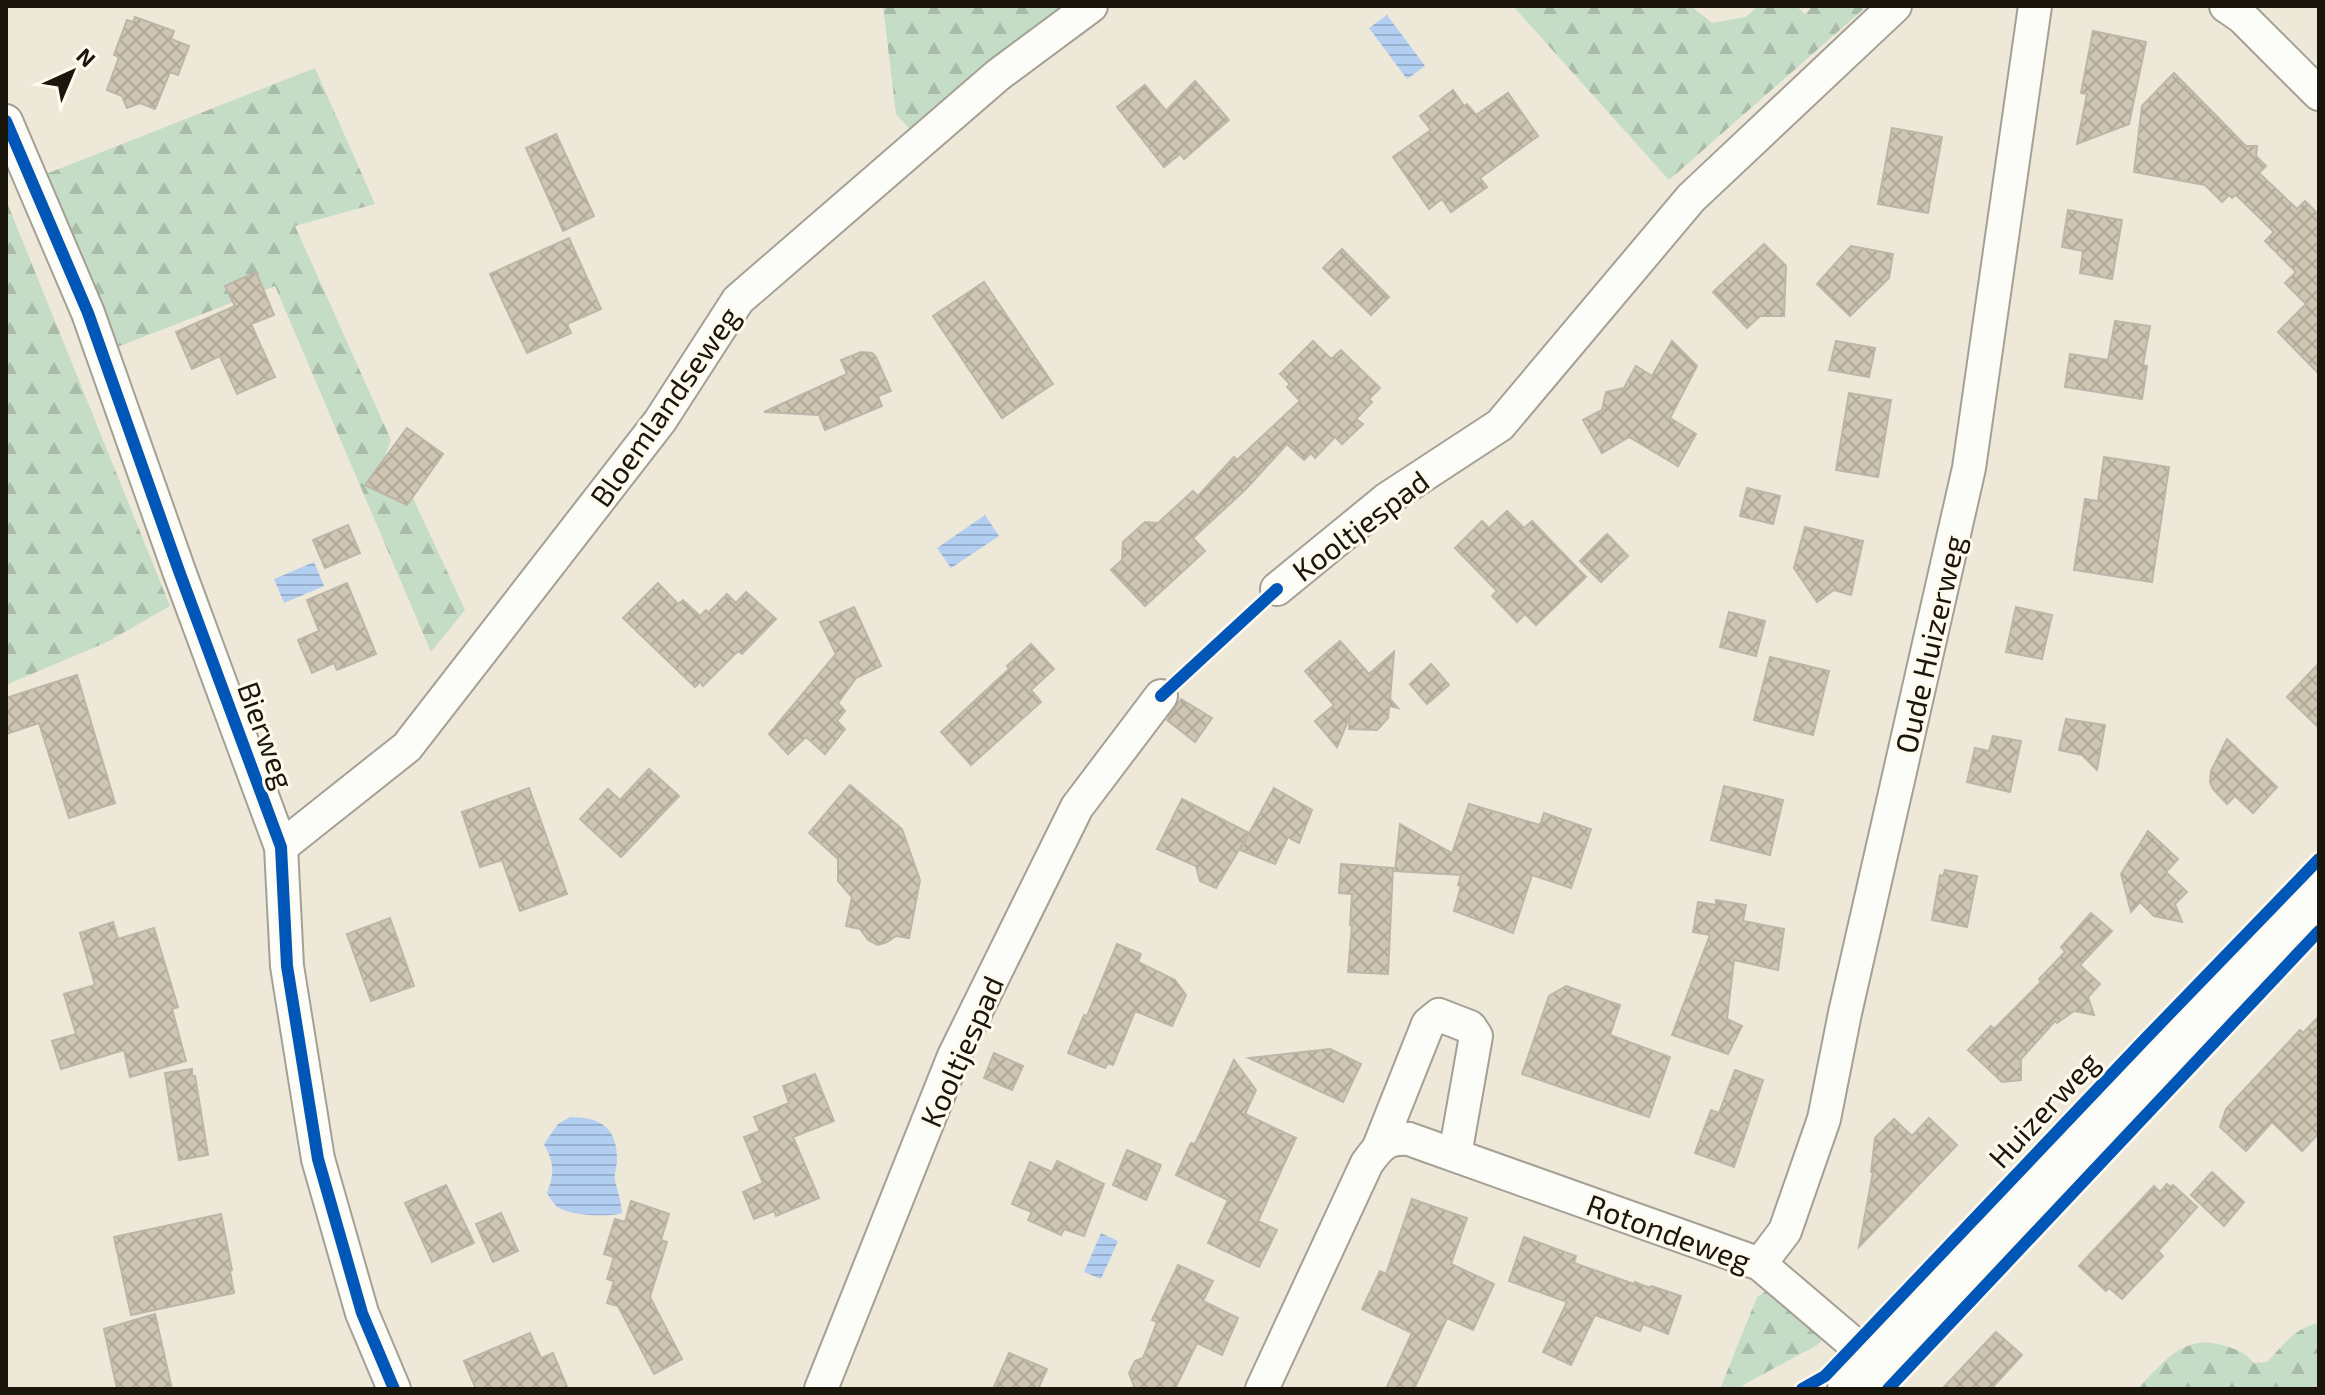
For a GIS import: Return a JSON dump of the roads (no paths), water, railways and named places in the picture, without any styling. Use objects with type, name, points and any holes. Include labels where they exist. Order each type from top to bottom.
[{"type":"main road","name":"Huizerweg","points":[[1862,1375],[2319,894]]},
{"type":"street","name":"Bloemlandseweg","points":[[281,847],[407,747],[660,421],[738,300],[998,75],[1091,6]]},
{"type":"street","name":"Kooltjespad","points":[[1277,589],[1387,499],[1500,425],[1691,198],[1895,6]]},
{"type":"street","name":"Oude Huizerweg","points":[[1760,1264],[1785,1231],[1824,1119],[1969,468],[2035,6]]},
{"type":"street","points":[[2226,6],[2242,17],[2319,94]]},
{"type":"street","name":"Bierweg","points":[[6,121],[88,313],[281,847],[287,966],[318,1159],[362,1313],[394,1389]]},
{"type":"street","name":"Kooltjespad","points":[[821,1389],[954,1056],[1077,807],[1161,696]]},
{"type":"street","points":[[1262,1389],[1367,1163],[1379,1147],[1428,1024],[1439,1015],[1470,1027],[1476,1036],[1455,1155]]},
{"type":"street","name":"Rotondeweg","points":[[1379,1147],[1395,1138],[1409,1139],[1760,1264],[1862,1375]]},
{"type":"water","points":[[1387,15],[1425,66],[1407,79],[1369,28]]},
{"type":"water","points":[[985,515],[999,536],[951,568],[937,548]]},
{"type":"water","points":[[314,562],[324,586],[284,603],[274,579]]},
{"type":"water","points":[[570,1117],[599,1122],[611,1133],[617,1150],[615,1179],[622,1213],[572,1213],[557,1206],[547,1193],[552,1168],[544,1144],[558,1124]]},
{"type":"water","points":[[1101,1233],[1118,1241],[1101,1279],[1084,1272]]}]
